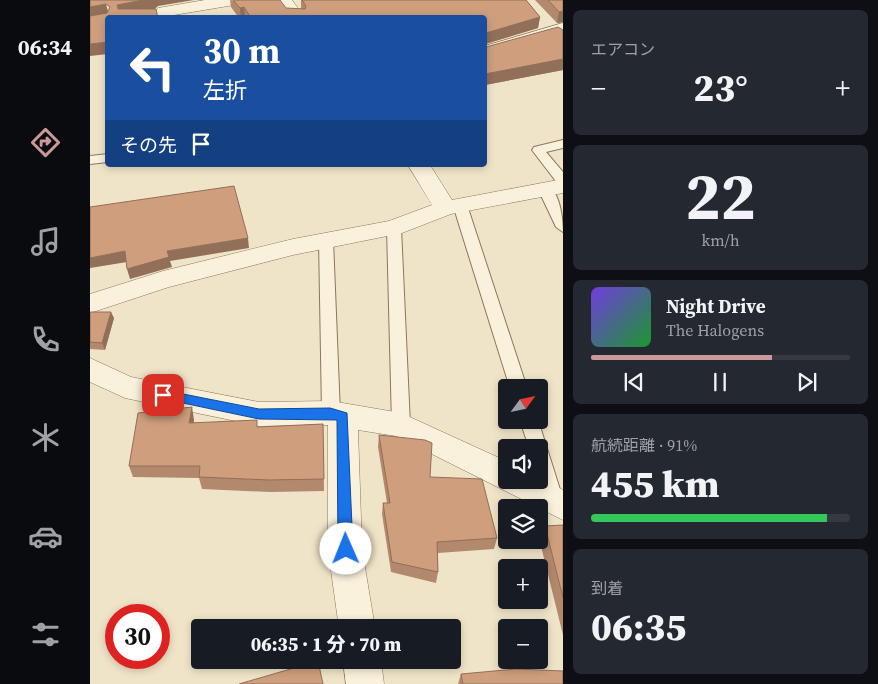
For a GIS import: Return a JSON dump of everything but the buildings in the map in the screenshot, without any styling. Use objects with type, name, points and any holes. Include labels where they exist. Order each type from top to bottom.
[{"type":"street","points":[[161,14],[234,0]]},
{"type":"street","points":[[283,0],[295,15]]},
{"type":"street","points":[[487,51],[552,26]]},
{"type":"street","points":[[421,167],[453,207]]},
{"type":"street","points":[[90,304],[163,280],[326,240],[394,228],[453,207],[557,185]]},
{"type":"street","points":[[90,369],[125,387],[259,414],[337,415],[401,425],[498,472]]},
{"type":"street","points":[[337,415],[346,549],[356,619]]},
{"type":"street","points":[[531,489],[559,504]]},
{"type":"street","points":[[363,669],[365,684]]},
{"type":"lane","points":[[563,144],[538,150],[557,185],[563,227]]},
{"type":"lane","points":[[90,160],[105,158]]},
{"type":"lane","points":[[453,207],[516,379]]},
{"type":"lane","points":[[394,228],[401,425]]},
{"type":"lane","points":[[326,240],[337,415]]},
{"type":"lane","points":[[548,475],[559,504]]},
{"type":"route","points":[[163,395],[259,414],[330,413],[343,416],[346,549]]}]
